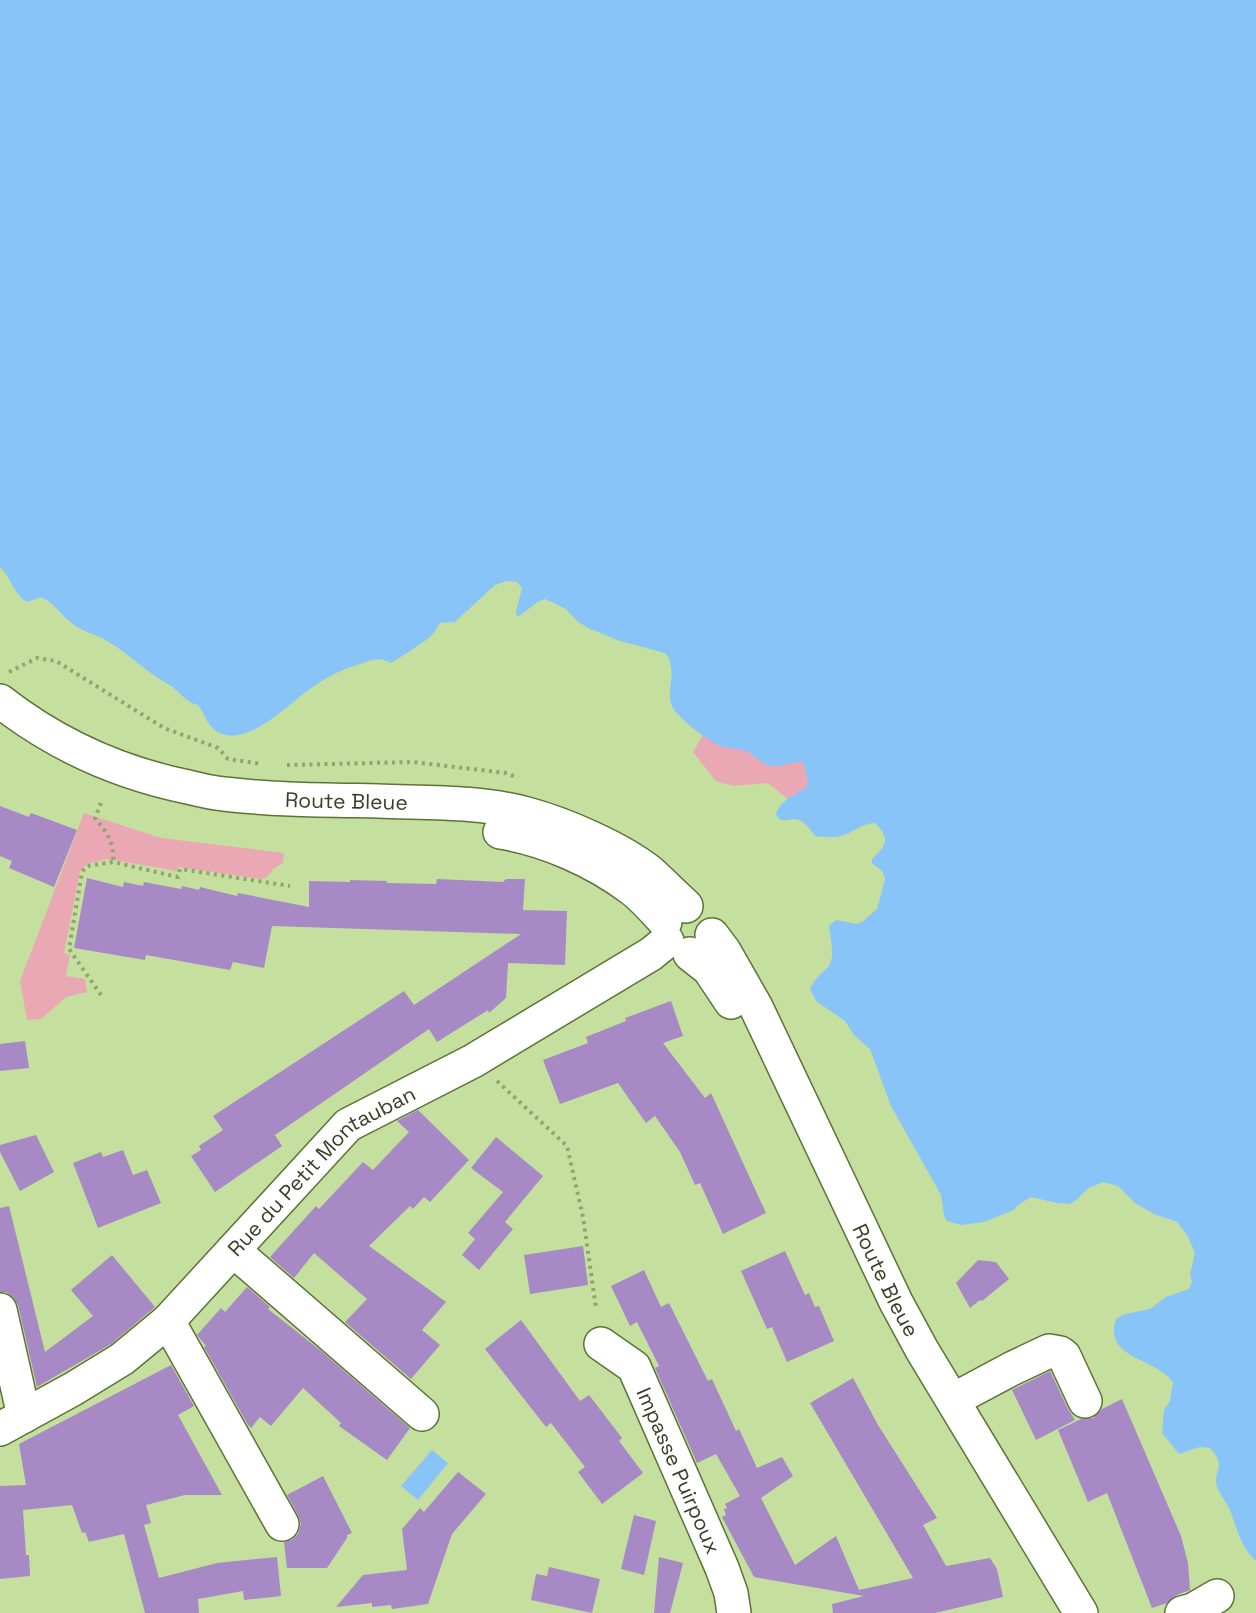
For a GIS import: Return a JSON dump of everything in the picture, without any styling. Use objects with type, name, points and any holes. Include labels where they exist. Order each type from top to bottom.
[{"type":"street","name":"Route Bleue","points":[[0,701],[20,717],[94,758],[133,773],[190,788],[221,794],[292,799],[442,803],[505,809],[576,831],[648,871],[684,932],[739,1014],[872,1300],[1058,1613]]},
{"type":"street","name":"Route Bleue","points":[[0,725],[61,766],[136,794],[177,806],[220,814],[292,822],[463,826],[518,835],[562,851],[601,869],[633,890],[684,932],[724,951],[756,1007],[896,1302],[1081,1613]]},
{"type":"street","name":"Rue du Petit Montauban","points":[[12,1423],[122,1359],[168,1321],[348,1125],[472,1061],[684,932]]},
{"type":"street","points":[[233,1250],[422,1414]]},
{"type":"street","points":[[0,1310],[12,1423]]},
{"type":"street","points":[[168,1321],[282,1524]]},
{"type":"street","name":"Impasse Puirpoux","points":[[601,1344],[634,1367],[722,1568],[731,1593],[734,1613]]},
{"type":"street","points":[[953,1400],[1049,1351],[1064,1356],[1085,1401]]},
{"type":"street","points":[[1182,1613],[1193,1610],[1217,1596]]},
{"type":"path","points":[[0,676],[37,658],[56,661],[165,728],[218,748],[228,759],[263,764]]},
{"type":"path","points":[[287,765],[413,762],[506,773],[526,782]]},
{"type":"path","points":[[101,803],[95,818],[112,843],[113,862]]},
{"type":"path","points":[[101,995],[69,950],[82,872],[87,866],[113,862],[178,877],[180,869],[290,886]]},
{"type":"path","points":[[494,1078],[567,1146],[583,1217],[596,1308]]},
{"type":"shaded area","points":[[735,718],[836,778],[801,810],[768,783],[733,786],[716,781],[693,752],[703,735],[692,725]]},
{"type":"shaded area","points":[[84,813],[161,838],[284,853],[283,863],[262,879],[178,867],[177,871],[107,859],[87,864],[80,872],[64,953],[70,955],[66,976],[85,979],[87,992],[66,997],[41,1019],[27,1020],[20,981]]},
{"type":"water","points":[[0,0],[1256,0],[1256,1561],[1243,1543],[1229,1508],[1217,1487],[1216,1477],[1219,1464],[1215,1454],[1210,1448],[1200,1447],[1179,1454],[1162,1433],[1164,1410],[1170,1401],[1173,1382],[1155,1367],[1124,1350],[1117,1342],[1114,1332],[1116,1319],[1125,1314],[1150,1309],[1166,1297],[1189,1289],[1192,1282],[1190,1275],[1195,1253],[1187,1235],[1177,1222],[1154,1214],[1135,1203],[1118,1186],[1103,1182],[1089,1188],[1069,1204],[1031,1197],[1014,1210],[984,1222],[961,1225],[947,1221],[941,1195],[891,1106],[870,1049],[854,1035],[845,1021],[816,1001],[810,989],[815,980],[828,967],[832,958],[829,926],[836,920],[856,924],[862,922],[877,909],[885,879],[883,872],[872,863],[872,859],[881,850],[885,838],[875,823],[841,836],[831,837],[815,836],[801,821],[779,819],[776,814],[781,805],[788,798],[806,788],[808,780],[803,762],[768,765],[744,750],[716,744],[694,729],[672,706],[670,694],[672,673],[665,653],[620,641],[588,628],[577,621],[566,609],[545,599],[537,602],[517,617],[516,612],[522,588],[517,582],[507,581],[495,585],[455,622],[440,623],[429,638],[390,663],[375,659],[337,673],[309,689],[280,713],[250,732],[229,736],[212,727],[198,705],[189,701],[115,646],[77,627],[41,597],[27,602],[19,595],[0,567]]},
{"type":"water","points":[[432,1450],[448,1463],[418,1500],[401,1486]]},
{"type":"building","points":[[0,806],[29,817],[31,813],[77,830],[54,887],[9,868],[12,861],[0,856]]},
{"type":"building","points":[[87,878],[123,887],[124,882],[143,886],[144,882],[181,889],[182,886],[199,890],[200,887],[237,896],[238,893],[309,907],[309,881],[350,882],[350,880],[436,884],[437,879],[503,882],[506,879],[525,879],[523,910],[567,911],[565,965],[508,963],[506,998],[489,1013],[488,1010],[437,1042],[429,1029],[275,1135],[282,1146],[215,1192],[191,1156],[201,1150],[199,1146],[223,1130],[213,1116],[404,991],[414,1005],[521,934],[272,926],[264,968],[233,962],[230,970],[146,955],[145,960],[74,948]]},
{"type":"building","points":[[671,1001],[683,1036],[663,1043],[705,1098],[711,1093],[766,1213],[723,1234],[700,1183],[695,1185],[680,1152],[655,1116],[646,1123],[618,1083],[560,1104],[543,1060],[588,1043],[586,1037],[626,1021],[625,1018]]},
{"type":"building","points":[[25,1041],[29,1068],[0,1071],[0,1044]]},
{"type":"building","points":[[418,1110],[469,1160],[430,1202],[424,1197],[413,1209],[410,1206],[369,1246],[446,1302],[422,1330],[440,1345],[411,1379],[345,1322],[367,1299],[314,1253],[294,1278],[270,1257],[316,1206],[319,1209],[363,1162],[373,1170],[409,1132],[397,1121]]},
{"type":"building","points":[[36,1135],[54,1172],[20,1191],[0,1152],[0,1145]]},
{"type":"building","points":[[496,1137],[543,1176],[505,1222],[513,1229],[479,1270],[462,1255],[475,1239],[468,1233],[503,1192],[471,1168]]},
{"type":"building","points":[[123,1150],[133,1175],[147,1170],[161,1203],[98,1228],[73,1163],[101,1152],[103,1157]]},
{"type":"building","points":[[9,1206],[45,1352],[93,1316],[71,1290],[112,1255],[155,1307],[111,1344],[37,1387],[18,1305],[13,1297],[6,1292],[0,1292],[0,1208]]},
{"type":"building","points":[[583,1246],[588,1285],[530,1294],[524,1255]]},
{"type":"building","points":[[785,1251],[805,1295],[809,1293],[815,1307],[819,1306],[834,1341],[787,1362],[772,1327],[767,1329],[741,1271]]},
{"type":"building","points":[[978,1260],[996,1262],[1009,1279],[970,1308],[956,1283]]},
{"type":"building","points":[[644,1270],[661,1307],[669,1303],[708,1381],[712,1379],[736,1431],[739,1429],[757,1468],[782,1457],[793,1476],[761,1498],[795,1565],[836,1536],[859,1590],[913,1578],[810,1403],[853,1378],[878,1425],[937,1518],[923,1525],[946,1566],[990,1558],[997,1569],[1003,1597],[935,1613],[833,1613],[832,1604],[864,1596],[754,1577],[722,1517],[726,1515],[725,1504],[740,1496],[716,1454],[697,1463],[655,1368],[659,1366],[637,1322],[630,1326],[611,1286]]},
{"type":"building","points":[[247,1287],[270,1307],[268,1309],[320,1350],[410,1428],[387,1460],[339,1426],[341,1423],[303,1388],[271,1426],[260,1417],[251,1428],[248,1425],[204,1347],[206,1346],[197,1335],[221,1308],[225,1312]]},
{"type":"building","points":[[521,1320],[580,1401],[589,1395],[622,1438],[619,1441],[643,1473],[602,1504],[578,1472],[585,1467],[551,1423],[546,1427],[485,1349]]},
{"type":"building","points":[[171,1365],[194,1406],[178,1415],[222,1495],[185,1495],[146,1505],[151,1523],[144,1525],[159,1578],[217,1563],[277,1557],[281,1596],[244,1600],[243,1591],[198,1599],[199,1613],[145,1613],[124,1534],[89,1542],[85,1532],[82,1533],[72,1505],[23,1510],[30,1576],[0,1579],[0,1486],[26,1485],[19,1444]]},
{"type":"building","points":[[1050,1371],[1075,1420],[1036,1440],[1012,1390]]},
{"type":"building","points":[[1122,1399],[1181,1536],[1188,1563],[1190,1590],[1177,1595],[1167,1603],[1152,1608],[1107,1493],[1088,1502],[1058,1430],[1081,1419],[1093,1418],[1102,1409]]},
{"type":"building","points":[[458,1472],[486,1494],[452,1534],[428,1604],[392,1609],[391,1605],[372,1607],[372,1603],[336,1607],[363,1575],[407,1570],[402,1529],[420,1508],[424,1512]]},
{"type":"building","points":[[323,1476],[352,1533],[347,1535],[327,1568],[287,1568],[284,1542],[292,1540],[298,1534],[301,1524],[287,1495]]},
{"type":"building","points":[[634,1515],[656,1521],[644,1575],[621,1569]]},
{"type":"building","points":[[659,1557],[683,1563],[670,1613],[654,1613]]},
{"type":"building","points":[[549,1567],[600,1579],[592,1613],[531,1600],[536,1574],[547,1576]]}]
